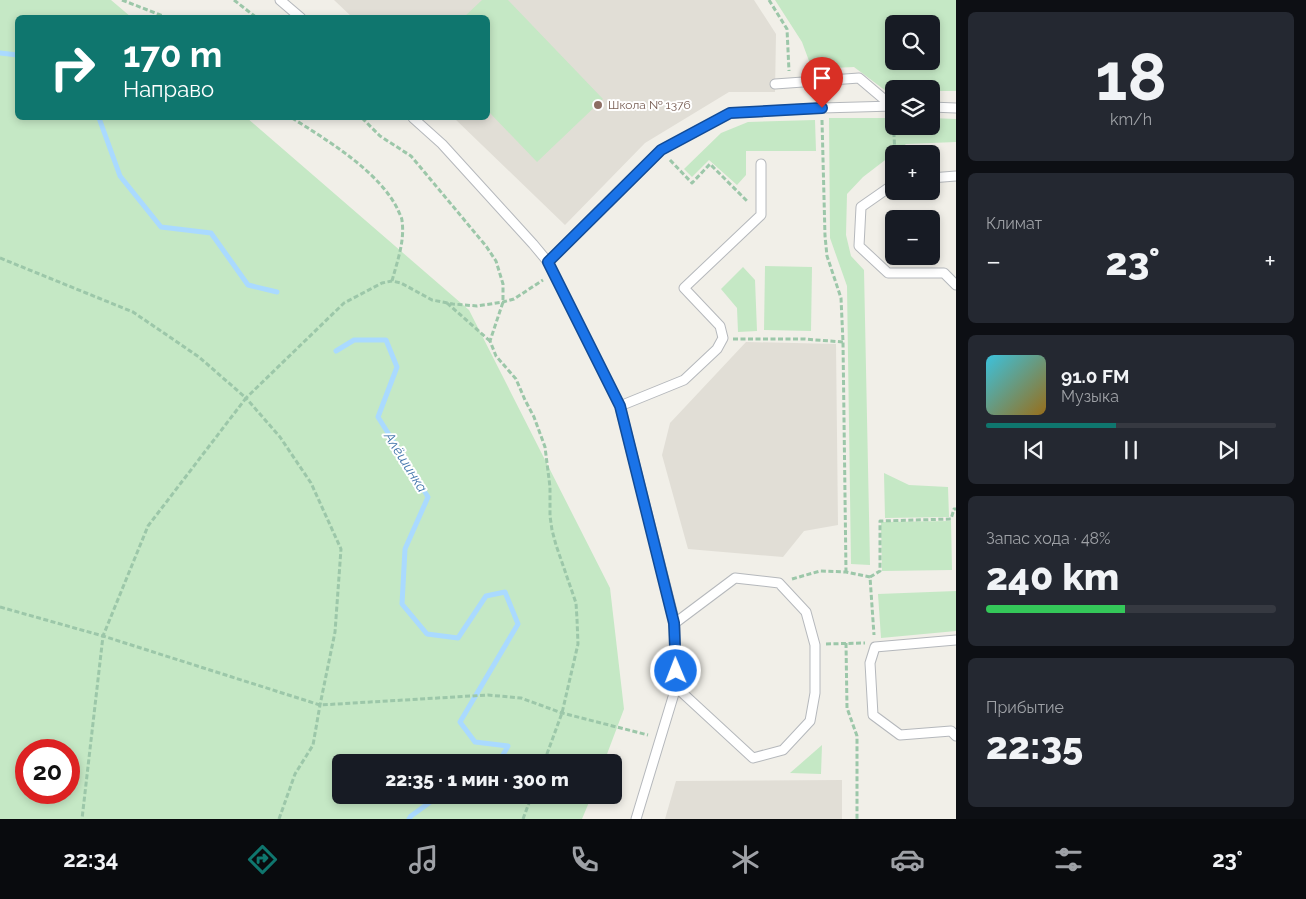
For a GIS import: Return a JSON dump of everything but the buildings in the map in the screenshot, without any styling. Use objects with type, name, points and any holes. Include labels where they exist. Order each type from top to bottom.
[{"type":"lane","points":[[280,0],[298,15]]},
{"type":"lane","points":[[775,84],[860,78],[885,99]]},
{"type":"lane","points":[[548,262],[661,150],[730,113],[885,106]]},
{"type":"lane","points":[[940,107],[956,108]]},
{"type":"lane","points":[[415,120],[442,144],[548,262],[620,406],[674,623],[676,688],[636,819]]},
{"type":"lane","points":[[620,406],[684,380],[718,349],[722,338],[720,326],[684,288],[761,214],[760,164]]},
{"type":"lane","points":[[940,177],[956,176]]},
{"type":"lane","points":[[885,190],[861,207],[859,246],[888,273],[944,273],[956,285]]},
{"type":"lane","points":[[674,623],[735,578],[779,583],[806,612],[815,645],[815,693],[810,721],[783,750],[753,758],[676,688]]},
{"type":"lane","points":[[956,640],[875,647],[870,663],[873,715],[900,734],[952,731],[956,736]]},
{"type":"path","points":[[122,0],[160,15]]},
{"type":"path","points":[[234,0],[253,15]]},
{"type":"path","points":[[769,0],[788,29],[789,82]]},
{"type":"path","points":[[822,108],[825,236],[827,256],[841,298],[846,572]]},
{"type":"path","points":[[295,120],[350,157],[368,172],[384,188],[395,204],[402,220],[402,242],[392,281]]},
{"type":"path","points":[[364,120],[380,136],[411,156],[496,260],[503,284],[503,302],[490,341]]},
{"type":"path","points":[[661,150],[692,183],[710,164],[761,214]]},
{"type":"path","points":[[0,258],[133,312],[199,357],[246,398],[280,437],[311,483],[341,549],[335,632],[313,745],[295,774],[279,819]]},
{"type":"path","points":[[82,819],[102,636],[148,526],[246,398],[344,303],[382,283],[392,281],[401,283],[432,300],[477,306],[514,299],[553,272]]},
{"type":"path","points":[[447,303],[490,341],[496,356],[516,379],[534,417],[545,448],[550,487],[552,530],[576,603],[578,644],[562,713],[547,754]]},
{"type":"path","points":[[722,338],[804,339],[843,342]]},
{"type":"path","points":[[779,583],[820,571],[846,572],[870,577],[880,571],[880,521],[951,519],[954,509],[956,509]]},
{"type":"path","points":[[832,644],[864,642],[875,647],[870,577]]},
{"type":"path","points":[[0,607],[102,636],[320,706],[488,695],[521,698],[562,713],[660,738]]},
{"type":"path","points":[[846,643],[847,708],[857,736],[857,819]]},
{"type":"path","points":[[523,819],[529,804]]},
{"type":"shaded area","name":"Школа № 1376","points":[[334,0],[754,0],[776,34],[775,92],[729,92],[645,143],[565,225],[456,120],[490,120],[490,15],[350,15]]},
{"type":"shaded area","points":[[746,342],[836,344],[838,525],[804,531],[783,557],[688,549],[662,455],[670,423]]},
{"type":"shaded area","points":[[842,780],[842,819],[665,819],[676,781]]},
{"type":"green space","points":[[0,0],[111,0],[129,15],[15,15],[15,120],[249,120],[469,310],[610,588],[624,709],[607,754],[332,754],[332,804],[588,804],[582,819],[0,819]]},
{"type":"green space","points":[[482,0],[508,0],[603,99],[537,162],[490,113],[490,15],[466,15]]},
{"type":"green space","points":[[775,0],[956,0],[956,91],[940,91],[940,80],[885,80],[885,90],[854,67],[812,69],[802,42]]},
{"type":"green space","points":[[829,118],[885,118],[885,135],[940,135],[940,118],[956,119],[956,142],[885,145],[885,160],[863,177],[847,194],[846,235],[851,256],[864,270],[870,565],[851,564],[847,286],[830,238]]},
{"type":"green space","points":[[815,120],[816,151],[746,151],[746,175],[737,185],[709,160],[692,177],[684,169],[721,133],[748,122]]},
{"type":"green space","points":[[765,266],[812,267],[811,331],[764,330]]},
{"type":"green space","points":[[743,267],[755,280],[757,331],[738,332],[737,308],[721,289]]},
{"type":"green space","points":[[884,473],[909,485],[948,487],[949,517],[885,518]]},
{"type":"green space","points":[[951,521],[952,570],[882,571],[881,522]]},
{"type":"green space","points":[[956,591],[956,631],[881,638],[878,594]]},
{"type":"green space","points":[[822,745],[821,774],[790,773]]},
{"type":"waterway","name":"Алёшинка","points":[[0,53],[15,55]]},
{"type":"waterway","name":"Алёшинка","points":[[100,120],[120,176],[161,227],[211,233],[248,285],[277,292]]},
{"type":"waterway","name":"Алёшинка","points":[[336,351],[354,340],[386,340],[397,367],[378,417],[428,497],[405,549],[402,604],[427,634],[458,638],[486,596],[505,592],[518,624],[460,722],[475,742],[508,746],[504,754]]},
{"type":"waterway","name":"Алёшинка","points":[[409,819],[428,804]]},
{"type":"place","name":"Школа № 1376","points":[[598,105]]},
{"type":"route","points":[[676,671],[674,623],[620,406],[548,262],[661,150],[730,113],[822,108]]}]
